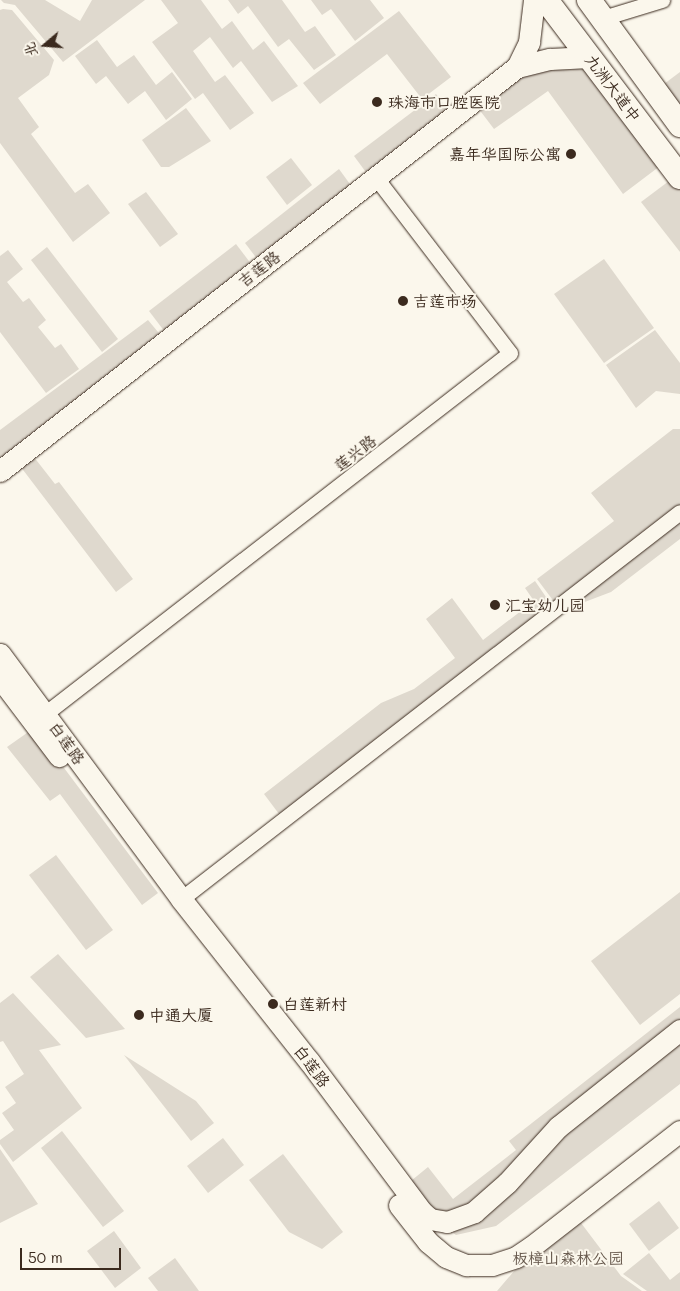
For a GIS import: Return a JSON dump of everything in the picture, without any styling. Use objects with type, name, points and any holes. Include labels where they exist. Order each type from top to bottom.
[{"type":"main road","points":[[517,67],[529,42],[534,0]]},
{"type":"main road","name":"九洲大道中","points":[[546,0],[680,177]]},
{"type":"main road","name":"九洲大道中","points":[[596,9],[680,124]]},
{"type":"main road","points":[[517,67],[550,59],[589,57]]},
{"type":"main road","name":"吉莲路","points":[[0,471],[517,67]]},
{"type":"main road","name":"白莲路","points":[[0,654],[46,713],[181,899],[308,1061],[422,1212],[437,1222],[447,1222],[474,1212],[507,1183],[558,1127],[680,1030]]},
{"type":"main road","name":"白莲路","points":[[0,678],[420,1234],[446,1256],[466,1265],[492,1265],[516,1257],[680,1131]]},
{"type":"street","points":[[596,9],[662,0]]},
{"type":"street","name":"莲兴路","points":[[46,713],[510,353],[376,178]]},
{"type":"street","points":[[181,899],[680,512]]},
{"type":"green space","points":[[1,0],[45,0],[80,21],[92,0],[145,0],[63,62],[15,5],[4,3]]},
{"type":"green space","points":[[161,0],[201,0],[222,29],[232,21],[253,50],[264,41],[298,86],[272,102],[241,61],[233,68],[210,37],[193,51],[215,82],[225,75],[254,113],[230,130],[203,93],[195,99],[152,42],[178,23]]},
{"type":"green space","points":[[228,0],[282,0],[305,32],[315,26],[336,55],[314,70],[289,39],[278,47],[248,6],[238,14]]},
{"type":"green space","points":[[311,0],[370,0],[384,18],[355,41],[331,9],[322,15]]},
{"type":"green space","points":[[0,10],[12,10],[54,60],[49,75],[18,98],[39,127],[31,134],[75,193],[88,184],[110,213],[73,242],[0,143]]},
{"type":"green space","points":[[399,11],[451,77],[422,99],[387,54],[320,104],[303,83]]},
{"type":"green space","points":[[97,40],[117,67],[134,55],[156,85],[172,72],[192,99],[166,120],[145,91],[128,104],[106,76],[96,84],[75,56]]},
{"type":"green space","points":[[589,62],[664,163],[623,194],[548,91],[494,129],[475,104],[519,71]]},
{"type":"green space","points":[[680,72],[680,114],[660,87]]},
{"type":"green space","points":[[436,94],[450,113],[368,175],[354,156]]},
{"type":"green space","points":[[186,108],[211,141],[169,167],[161,167],[142,140]]},
{"type":"green space","points":[[291,158],[312,185],[287,205],[266,177]]},
{"type":"green space","points":[[339,169],[355,191],[261,264],[245,243]]},
{"type":"green space","points":[[677,175],[680,179],[680,252],[641,202]]},
{"type":"green space","points":[[146,192],[178,234],[160,247],[128,204]]},
{"type":"green space","points":[[236,244],[255,269],[168,336],[149,311]]},
{"type":"green space","points":[[47,247],[118,339],[102,352],[31,260]]},
{"type":"green space","points":[[8,250],[23,269],[7,282],[23,302],[29,298],[46,320],[38,327],[55,348],[61,344],[79,369],[46,393],[0,332],[0,256]]},
{"type":"green space","points":[[604,259],[654,328],[604,363],[554,294]]},
{"type":"green space","points":[[148,320],[163,338],[0,467],[0,430]]},
{"type":"green space","points":[[655,330],[680,363],[680,394],[656,391],[636,408],[606,365]]},
{"type":"green space","points":[[673,429],[680,429],[680,539],[611,592],[561,611],[537,579],[614,521],[591,493]]},
{"type":"green space","points":[[30,452],[55,484],[59,482],[133,579],[116,592],[17,462]]},
{"type":"green space","points":[[535,581],[557,613],[285,822],[264,794],[381,703],[414,689],[455,658],[426,619],[452,598],[483,640],[534,601],[525,588]]},
{"type":"green space","points":[[34,728],[158,893],[142,905],[60,794],[50,801],[7,747]]},
{"type":"green space","points":[[56,855],[113,930],[86,950],[29,875]]},
{"type":"green space","points":[[680,892],[680,994],[640,1025],[591,961]]},
{"type":"green space","points":[[58,954],[125,1029],[86,1038],[30,977]]},
{"type":"green space","points":[[13,993],[61,1045],[39,1050],[82,1108],[13,1162],[0,1144],[0,1140],[14,1130],[2,1113],[16,1103],[5,1087],[24,1074],[3,1041],[0,1042],[0,1003]]},
{"type":"green space","points":[[680,1007],[680,1084],[496,1226],[456,1235],[427,1214],[406,1185],[428,1167],[453,1199],[516,1150],[509,1141]]},
{"type":"green space","points":[[124,1055],[196,1101],[214,1123],[191,1141]]},
{"type":"green space","points":[[62,1131],[124,1211],[103,1227],[41,1148]]},
{"type":"green space","points":[[223,1138],[244,1165],[208,1193],[187,1166]]},
{"type":"green space","points":[[0,1149],[38,1204],[0,1223]]},
{"type":"green space","points":[[283,1154],[343,1232],[322,1249],[289,1232],[249,1180]]},
{"type":"green space","points":[[659,1201],[679,1228],[649,1251],[629,1224]]},
{"type":"green space","name":"板樟山森林公园","points":[[569,1207],[621,1276],[642,1291],[497,1291]]},
{"type":"green space","points":[[114,1231],[141,1268],[115,1288],[87,1251]]},
{"type":"green space","points":[[649,1253],[670,1280],[680,1272],[680,1291],[647,1291],[623,1274]]},
{"type":"green space","points":[[175,1258],[199,1291],[158,1291],[148,1278]]},
{"type":"place","name":"珠海市口腔医院","points":[[377,102]]},
{"type":"place","name":"嘉年华国际公寓","points":[[571,154]]},
{"type":"place","name":"吉莲市场","points":[[403,301]]},
{"type":"place","name":"汇宝幼儿园","points":[[495,605]]},
{"type":"place","name":"白莲新村","points":[[273,1004]]},
{"type":"place","name":"中通大厦","points":[[139,1015]]}]
